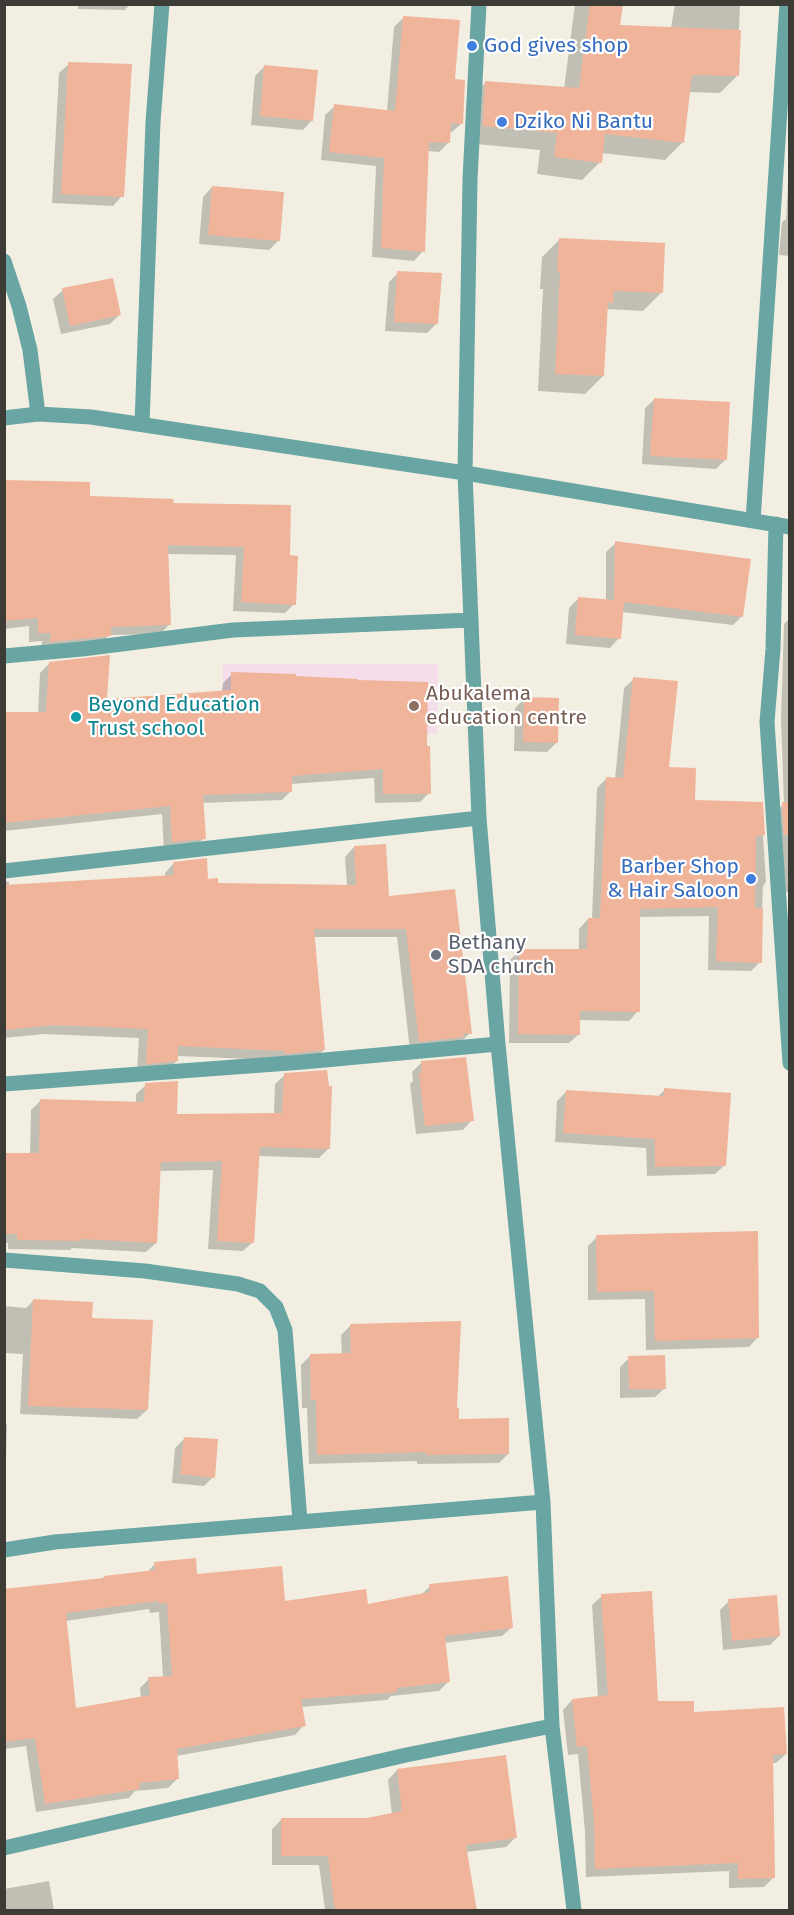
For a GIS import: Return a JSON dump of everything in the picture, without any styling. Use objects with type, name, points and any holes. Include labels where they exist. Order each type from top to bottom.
[{"type":"street","points":[[142,424],[153,122],[162,4]]},
{"type":"street","points":[[479,4],[470,179],[465,473],[479,818],[498,1044],[543,1502],[552,1726],[574,1911]]},
{"type":"street","points":[[753,521],[787,4]]},
{"type":"street","points":[[4,261],[30,350],[38,414]]},
{"type":"street","points":[[4,418],[38,414],[91,417],[142,424],[465,473],[783,526],[767,722],[789,1063]]},
{"type":"street","points":[[4,656],[82,649],[233,630],[471,620]]},
{"type":"street","points":[[4,871],[479,818]]},
{"type":"street","points":[[4,1084],[303,1062],[498,1044]]},
{"type":"street","points":[[4,1260],[145,1271],[238,1284],[260,1291],[276,1307],[285,1330],[300,1521]]},
{"type":"street","points":[[4,1550],[55,1542],[543,1502]]},
{"type":"street","points":[[4,1848],[406,1755],[552,1726]]},
{"type":"shaded area","points":[[223,664],[438,664],[437,734],[223,733]]},
{"type":"building","points":[[590,4],[623,4],[620,25],[741,30],[739,76],[692,75],[684,143],[605,134],[602,163],[554,157],[557,133],[483,126],[485,81],[579,88]]},
{"type":"building","points":[[403,16],[460,20],[455,79],[465,80],[463,124],[451,123],[450,143],[429,142],[425,252],[381,248],[384,158],[329,152],[334,104],[395,111]]},
{"type":"building","points":[[68,62],[132,64],[124,197],[61,194]]},
{"type":"building","points":[[264,65],[318,70],[313,121],[260,116]]},
{"type":"building","points":[[212,186],[284,192],[280,241],[208,235]]},
{"type":"building","points":[[559,238],[665,243],[663,293],[614,291],[613,303],[608,303],[604,376],[555,374],[560,272],[557,271]]},
{"type":"building","points":[[397,271],[442,273],[438,324],[394,322]]},
{"type":"building","points":[[113,278],[121,315],[70,326],[62,288]]},
{"type":"building","points":[[654,398],[730,402],[727,460],[650,456]]},
{"type":"building","points":[[4,480],[90,482],[90,496],[174,499],[173,503],[291,505],[290,555],[298,556],[296,605],[241,602],[244,547],[168,545],[171,625],[111,627],[111,636],[50,642],[51,633],[38,633],[38,618],[4,621]]},
{"type":"building","points":[[615,541],[751,559],[743,617],[624,602],[621,639],[575,635],[578,597],[614,600]]},
{"type":"building","points":[[110,655],[107,699],[231,690],[231,672],[428,682],[427,746],[430,746],[431,794],[383,794],[383,769],[292,776],[292,792],[203,795],[206,839],[172,842],[170,806],[4,823],[4,712],[46,712],[49,662]]},
{"type":"building","points":[[633,677],[678,681],[669,767],[696,768],[695,800],[763,802],[765,835],[756,836],[755,908],[763,908],[762,963],[716,961],[718,907],[640,909],[640,1012],[580,1011],[580,1035],[518,1034],[519,949],[587,949],[588,918],[600,918],[606,777],[623,778]]},
{"type":"building","points":[[524,697],[559,698],[558,743],[523,742]]},
{"type":"building","points":[[782,802],[789,802],[789,835],[784,835]]},
{"type":"building","points":[[386,844],[389,896],[455,889],[472,1034],[463,1033],[464,1037],[419,1042],[406,929],[314,929],[325,1050],[285,1054],[285,1051],[178,1046],[178,1061],[146,1064],[148,1029],[54,1025],[4,1030],[4,885],[174,875],[173,862],[207,858],[208,879],[218,878],[218,883],[356,885],[354,846]]},
{"type":"building","points":[[466,1057],[474,1121],[425,1126],[419,1073],[422,1073],[421,1061]]},
{"type":"building","points":[[327,1070],[329,1086],[332,1086],[330,1149],[260,1147],[254,1243],[217,1241],[222,1161],[161,1162],[157,1243],[81,1239],[81,1241],[17,1240],[17,1234],[4,1234],[4,1153],[39,1153],[40,1099],[144,1102],[145,1083],[178,1081],[177,1114],[282,1113],[284,1073]]},
{"type":"building","points":[[664,1088],[731,1093],[726,1166],[655,1167],[655,1139],[563,1133],[566,1090],[664,1096]]},
{"type":"building","points":[[758,1231],[759,1338],[655,1341],[654,1291],[597,1292],[596,1235]]},
{"type":"building","points":[[33,1299],[93,1302],[92,1318],[153,1320],[148,1410],[28,1406]]},
{"type":"building","points":[[461,1321],[457,1408],[459,1408],[459,1419],[509,1418],[509,1454],[426,1455],[426,1452],[317,1455],[316,1400],[311,1400],[310,1354],[351,1353],[350,1324]]},
{"type":"building","points":[[665,1355],[666,1389],[629,1389],[628,1356]]},
{"type":"building","points":[[184,1437],[218,1439],[215,1478],[180,1474]]},
{"type":"building","points":[[196,1558],[197,1574],[282,1566],[285,1601],[366,1589],[368,1604],[430,1592],[429,1584],[508,1576],[513,1628],[445,1636],[450,1682],[397,1688],[397,1692],[301,1699],[306,1726],[177,1749],[179,1779],[139,1783],[140,1789],[45,1804],[35,1738],[4,1742],[4,1589],[155,1570],[154,1562]],"holes":[[[158,1601],[159,1604],[167,1603],[172,1676],[148,1677],[150,1695],[76,1708],[66,1613]]]},
{"type":"building","points":[[652,1591],[658,1701],[694,1701],[694,1712],[784,1707],[787,1754],[773,1755],[775,1878],[738,1879],[738,1863],[595,1869],[594,1822],[587,1746],[577,1747],[572,1699],[608,1695],[601,1594]]},
{"type":"building","points":[[777,1595],[780,1636],[732,1641],[728,1599]]},
{"type":"building","points":[[506,1755],[517,1838],[466,1845],[477,1911],[335,1911],[328,1856],[281,1856],[281,1818],[367,1818],[402,1811],[397,1769]]},
{"type":"place","name":"God gives shop","points":[[472,46]]},
{"type":"place","name":"Dziko Ni Bantu","points":[[502,122]]},
{"type":"place","name":"Abukalema education centre","points":[[414,706]]},
{"type":"place","name":"Beyond Education Trust school","points":[[76,717]]},
{"type":"place","name":"Barber Shop & Hair Saloon","points":[[751,879]]},
{"type":"place","name":"Bethany SDA church","points":[[436,955]]}]
